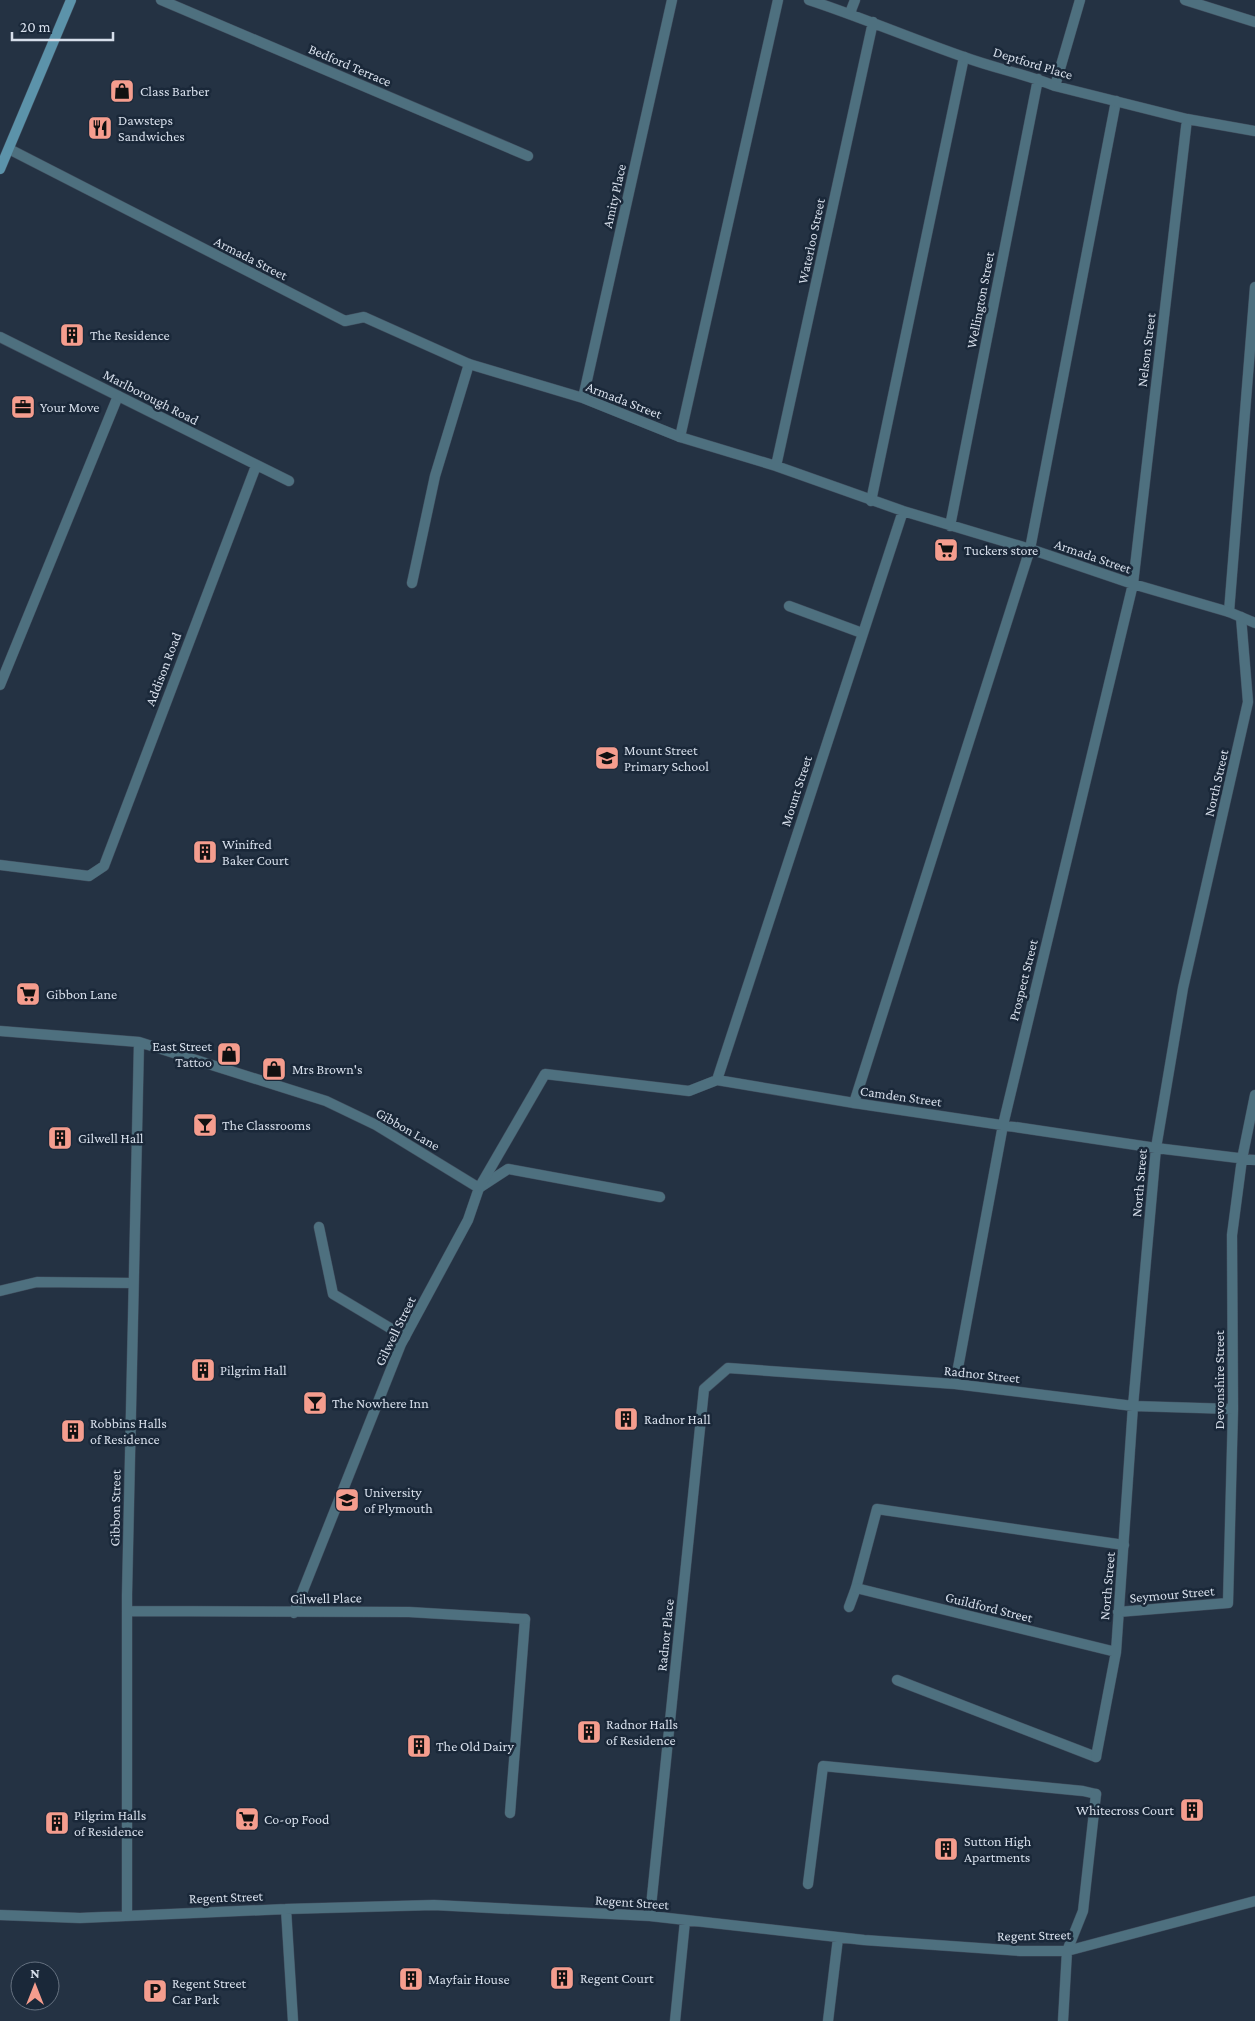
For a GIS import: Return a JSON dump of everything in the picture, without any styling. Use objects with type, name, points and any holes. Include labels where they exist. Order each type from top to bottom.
[{"type":"main road","points":[[0,170],[71,0]]},
{"type":"street","name":"Bedford Terrace","points":[[162,0],[528,156]]},
{"type":"street","name":"Amity Place","points":[[583,398],[672,0]]},
{"type":"street","points":[[680,437],[778,0]]},
{"type":"street","name":"Deptford Place","points":[[809,0],[850,13],[964,58],[1038,79],[1055,86],[1187,119],[1255,132]]},
{"type":"street","points":[[850,13],[855,0]]},
{"type":"street","points":[[1055,86],[1080,0]]},
{"type":"street","points":[[1185,0],[1255,22]]},
{"type":"street","name":"Waterloo Street","points":[[776,466],[873,22]]},
{"type":"street","points":[[871,500],[964,58]]},
{"type":"street","name":"Wellington Street","points":[[950,526],[1038,79]]},
{"type":"street","points":[[854,1103],[1030,549],[1116,101]]},
{"type":"street","name":"Nelson Street","points":[[1133,584],[1187,119]]},
{"type":"street","name":"Armada Street","points":[[9,149],[345,321],[364,317],[469,364],[583,398],[680,437],[776,466],[950,526],[1030,549],[1133,584],[1229,612],[1255,623]]},
{"type":"street","points":[[1229,612],[1255,287]]},
{"type":"street","name":"Marlborough Road","points":[[0,337],[289,481]]},
{"type":"street","points":[[412,583],[435,476],[469,364]]},
{"type":"street","points":[[0,685],[118,396]]},
{"type":"street","name":"Addison Road","points":[[0,865],[89,876],[104,866],[256,466]]},
{"type":"street","name":"Mount Street","points":[[716,1080],[903,511]]},
{"type":"street","name":"Prospect Street","points":[[955,1384],[1003,1125],[1133,584]]},
{"type":"street","points":[[789,606],[862,634]]},
{"type":"street","name":"North Street","points":[[897,1680],[1096,1757],[1116,1652],[1133,1406],[1156,1148],[1183,988],[1248,702],[1241,617]]},
{"type":"street","name":"Gibbon Lane","points":[[0,1031],[139,1042],[326,1101],[376,1125],[480,1188]]},
{"type":"street","name":"Gibbon Street","points":[[127,1915],[127,1611],[139,1042]]},
{"type":"street","name":"Gilwell Street","points":[[294,1613],[405,1337],[468,1220],[480,1188],[545,1074],[689,1091],[716,1080]]},
{"type":"street","name":"Camden Street","points":[[716,1080],[854,1103],[1156,1148],[1255,1160]]},
{"type":"street","name":"Devonshire Street","points":[[1228,1603],[1233,1408],[1232,1235],[1242,1159],[1255,1095]]},
{"type":"street","points":[[480,1188],[508,1169],[660,1196]]},
{"type":"street","points":[[319,1227],[333,1294],[405,1337]]},
{"type":"street","points":[[0,1291],[36,1282],[133,1283]]},
{"type":"street","name":"Radnor Street","points":[[728,1368],[955,1384],[1133,1406],[1233,1408]]},
{"type":"street","name":"Radnor Place","points":[[650,1916],[704,1390],[728,1368]]},
{"type":"street","points":[[849,1606],[856,1588],[877,1509],[1124,1545]]},
{"type":"street","name":"Guildford Street","points":[[856,1588],[1116,1652]]},
{"type":"street","name":"Seymour Street","points":[[1118,1612],[1228,1603]]},
{"type":"street","name":"Gilwell Place","points":[[127,1611],[409,1612],[525,1619],[510,1813]]},
{"type":"street","points":[[808,1884],[823,1766],[1084,1791],[1096,1794],[1083,1911],[1067,1951],[1063,2021]]},
{"type":"street","name":"Regent Street","points":[[0,1915],[80,1918],[286,1909],[434,1906],[650,1916],[838,1938],[1020,1951],[1067,1951],[1255,1902]]},
{"type":"street","points":[[286,1909],[293,2021]]},
{"type":"street","points":[[674,2021],[685,1921]]},
{"type":"street","points":[[828,2021],[838,1938]]},
{"type":"place","name":"Class Barber","points":[[122,91]]},
{"type":"place","name":"Dawsteps Sandwiches","points":[[100,128]]},
{"type":"place","name":"The Residence","points":[[72,335]]},
{"type":"place","name":"Your Move","points":[[23,407]]},
{"type":"place","name":"Tuckers store","points":[[946,550]]},
{"type":"place","name":"Mount Street Primary School","points":[[607,758]]},
{"type":"place","name":"Winifred Baker Court","points":[[205,852]]},
{"type":"place","name":"Gibbon Lane","points":[[28,994]]},
{"type":"place","name":"East Street Tattoo","points":[[229,1054]]},
{"type":"place","name":"Mrs Brown's","points":[[274,1069]]},
{"type":"place","name":"The Classrooms","points":[[205,1125]]},
{"type":"place","name":"Gilwell Hall","points":[[60,1138]]},
{"type":"place","name":"Pilgrim Hall","points":[[203,1370]]},
{"type":"place","name":"The Nowhere Inn","points":[[315,1403]]},
{"type":"place","name":"Radnor Hall","points":[[626,1419]]},
{"type":"place","name":"Robbins Halls of Residence","points":[[73,1431]]},
{"type":"place","name":"University of Plymouth","points":[[347,1500]]},
{"type":"place","name":"Radnor Halls of Residence","points":[[589,1732]]},
{"type":"place","name":"The Old Dairy","points":[[419,1746]]},
{"type":"place","name":"Whitecross Court","points":[[1192,1810]]},
{"type":"place","name":"Co-op Food","points":[[247,1819]]},
{"type":"place","name":"Pilgrim Halls of Residence","points":[[57,1823]]},
{"type":"place","name":"Sutton High Apartments","points":[[946,1849]]},
{"type":"place","name":"Regent Court","points":[[562,1978]]},
{"type":"place","name":"Mayfair House","points":[[411,1979]]},
{"type":"place","name":"Regent Street Car Park","points":[[155,1991]]}]
